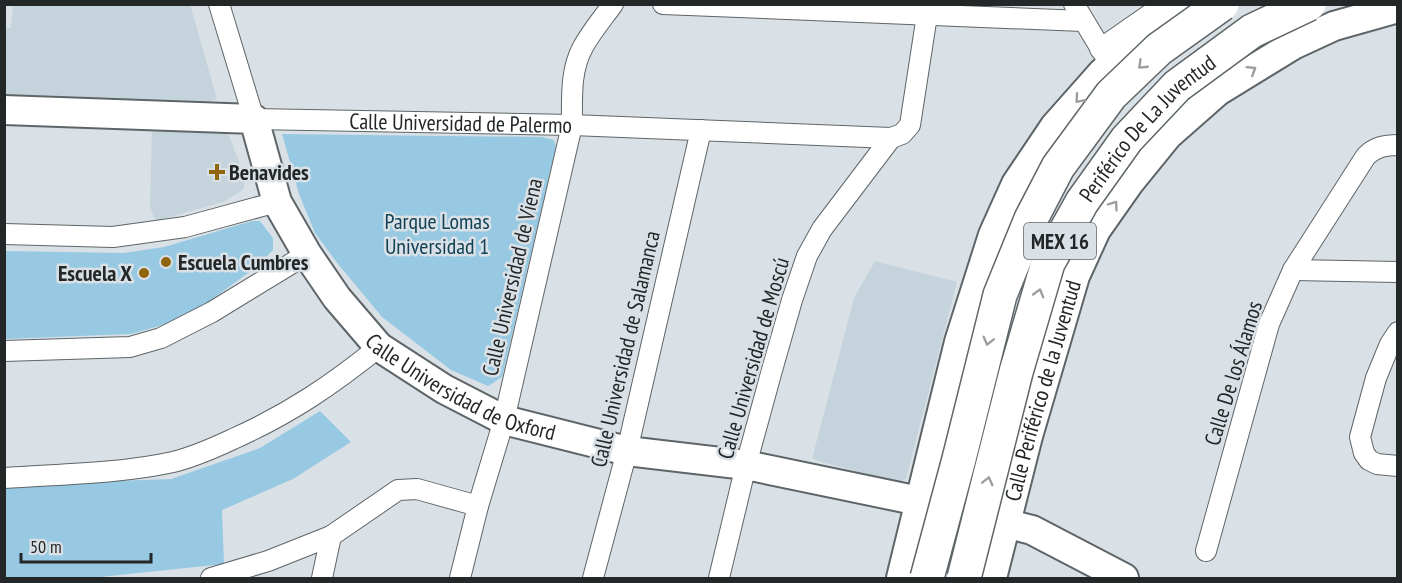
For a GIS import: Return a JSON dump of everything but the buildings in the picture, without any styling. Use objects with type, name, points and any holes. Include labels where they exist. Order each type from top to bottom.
[{"type":"highway","name":"Periférico De La Juventud","points":[[911,571],[1000,295],[1037,208],[1059,167],[1112,95],[1159,49],[1222,4]]},
{"type":"highway","name":"Periférico De La Juventud","points":[[964,579],[1016,372],[1048,263],[1082,202],[1127,139],[1177,86],[1252,31],[1309,4]]},
{"type":"main road","points":[[911,571],[919,501],[959,342],[993,235],[1016,184],[1105,57],[1145,35],[1185,4]]},
{"type":"main road","name":"Calle Periférico de la Juventud","points":[[991,579],[1028,436],[1075,276],[1096,230],[1129,183],[1168,135],[1218,91],[1293,45],[1334,26],[1398,8]]},
{"type":"main road","name":"Calle Universidad de Palermo","points":[[4,110],[254,119]]},
{"type":"main road","name":"Calle Universidad de Oxford","points":[[254,119],[277,202],[306,254],[337,298],[379,347],[444,389],[504,420],[627,451],[746,465],[919,501],[1032,530],[1124,579]]},
{"type":"main road","points":[[943,410],[964,426],[988,436],[1008,438],[1028,436]]},
{"type":"main road","points":[[911,571],[916,551],[929,550],[962,557],[985,570],[991,579]]},
{"type":"street","name":"Calle Universidad de Oxford","points":[[219,4],[254,119]]},
{"type":"street","name":"Calle Universidad de Viena","points":[[460,579],[478,506],[504,420],[572,125],[576,62],[583,46],[613,4]]},
{"type":"street","points":[[663,4],[927,15],[1078,13],[1105,57],[1163,4]]},
{"type":"street","points":[[891,138],[902,134],[910,124],[927,15]]},
{"type":"street","name":"Calle Universidad de Palermo","points":[[254,119],[572,125],[891,138]]},
{"type":"street","name":"Calle Universidad de Salamanca","points":[[593,579],[627,451],[701,130]]},
{"type":"street","name":"Calle Universidad de Moscú","points":[[719,579],[746,465],[792,300],[807,256],[822,229],[891,138]]},
{"type":"street","name":"Calle De los Álamos","points":[[1206,551],[1269,324],[1293,270],[1366,156],[1372,150],[1380,147],[1398,145]]},
{"type":"street","points":[[4,234],[113,237],[185,226],[277,202]]},
{"type":"street","points":[[4,351],[130,347],[161,338],[212,312],[306,254]]},
{"type":"street","points":[[1293,270],[1398,272]]},
{"type":"street","points":[[1398,332],[1390,344],[1376,378],[1360,437],[1360,445],[1369,460],[1377,464],[1398,466]]},
{"type":"street","points":[[4,478],[138,468],[175,461],[212,449],[262,427],[309,400],[379,347]]},
{"type":"street","points":[[211,579],[268,561],[331,536],[398,490],[417,489],[478,506]]},
{"type":"street","points":[[322,579],[331,536]]},
{"type":"shaded area","points":[[190,4],[217,99],[202,105],[5,97],[5,28],[11,28],[13,5]]},
{"type":"shaded area","points":[[152,129],[227,131],[246,179],[243,190],[223,202],[156,221],[150,208]]},
{"type":"shaded area","points":[[875,261],[957,282],[906,479],[899,482],[812,459],[854,298]]},
{"type":"green space","name":"Parque Lomas Universidad 1","points":[[282,134],[542,137],[554,140],[556,147],[502,377],[488,386],[451,370],[382,317],[315,233],[299,194]]},
{"type":"green space","points":[[252,221],[260,221],[273,238],[273,250],[255,268],[207,303],[166,324],[131,334],[5,339],[5,251],[124,253],[164,247]]},
{"type":"green space","points":[[320,411],[351,442],[293,479],[222,510],[224,564],[91,578],[5,578],[4,485],[171,479],[260,448]]},
{"type":"place","name":"Benavides","points":[[217,172]]},
{"type":"place","name":"Escuela Cumbres","points":[[166,262]]},
{"type":"place","name":"Escuela X","points":[[144,273]]}]
